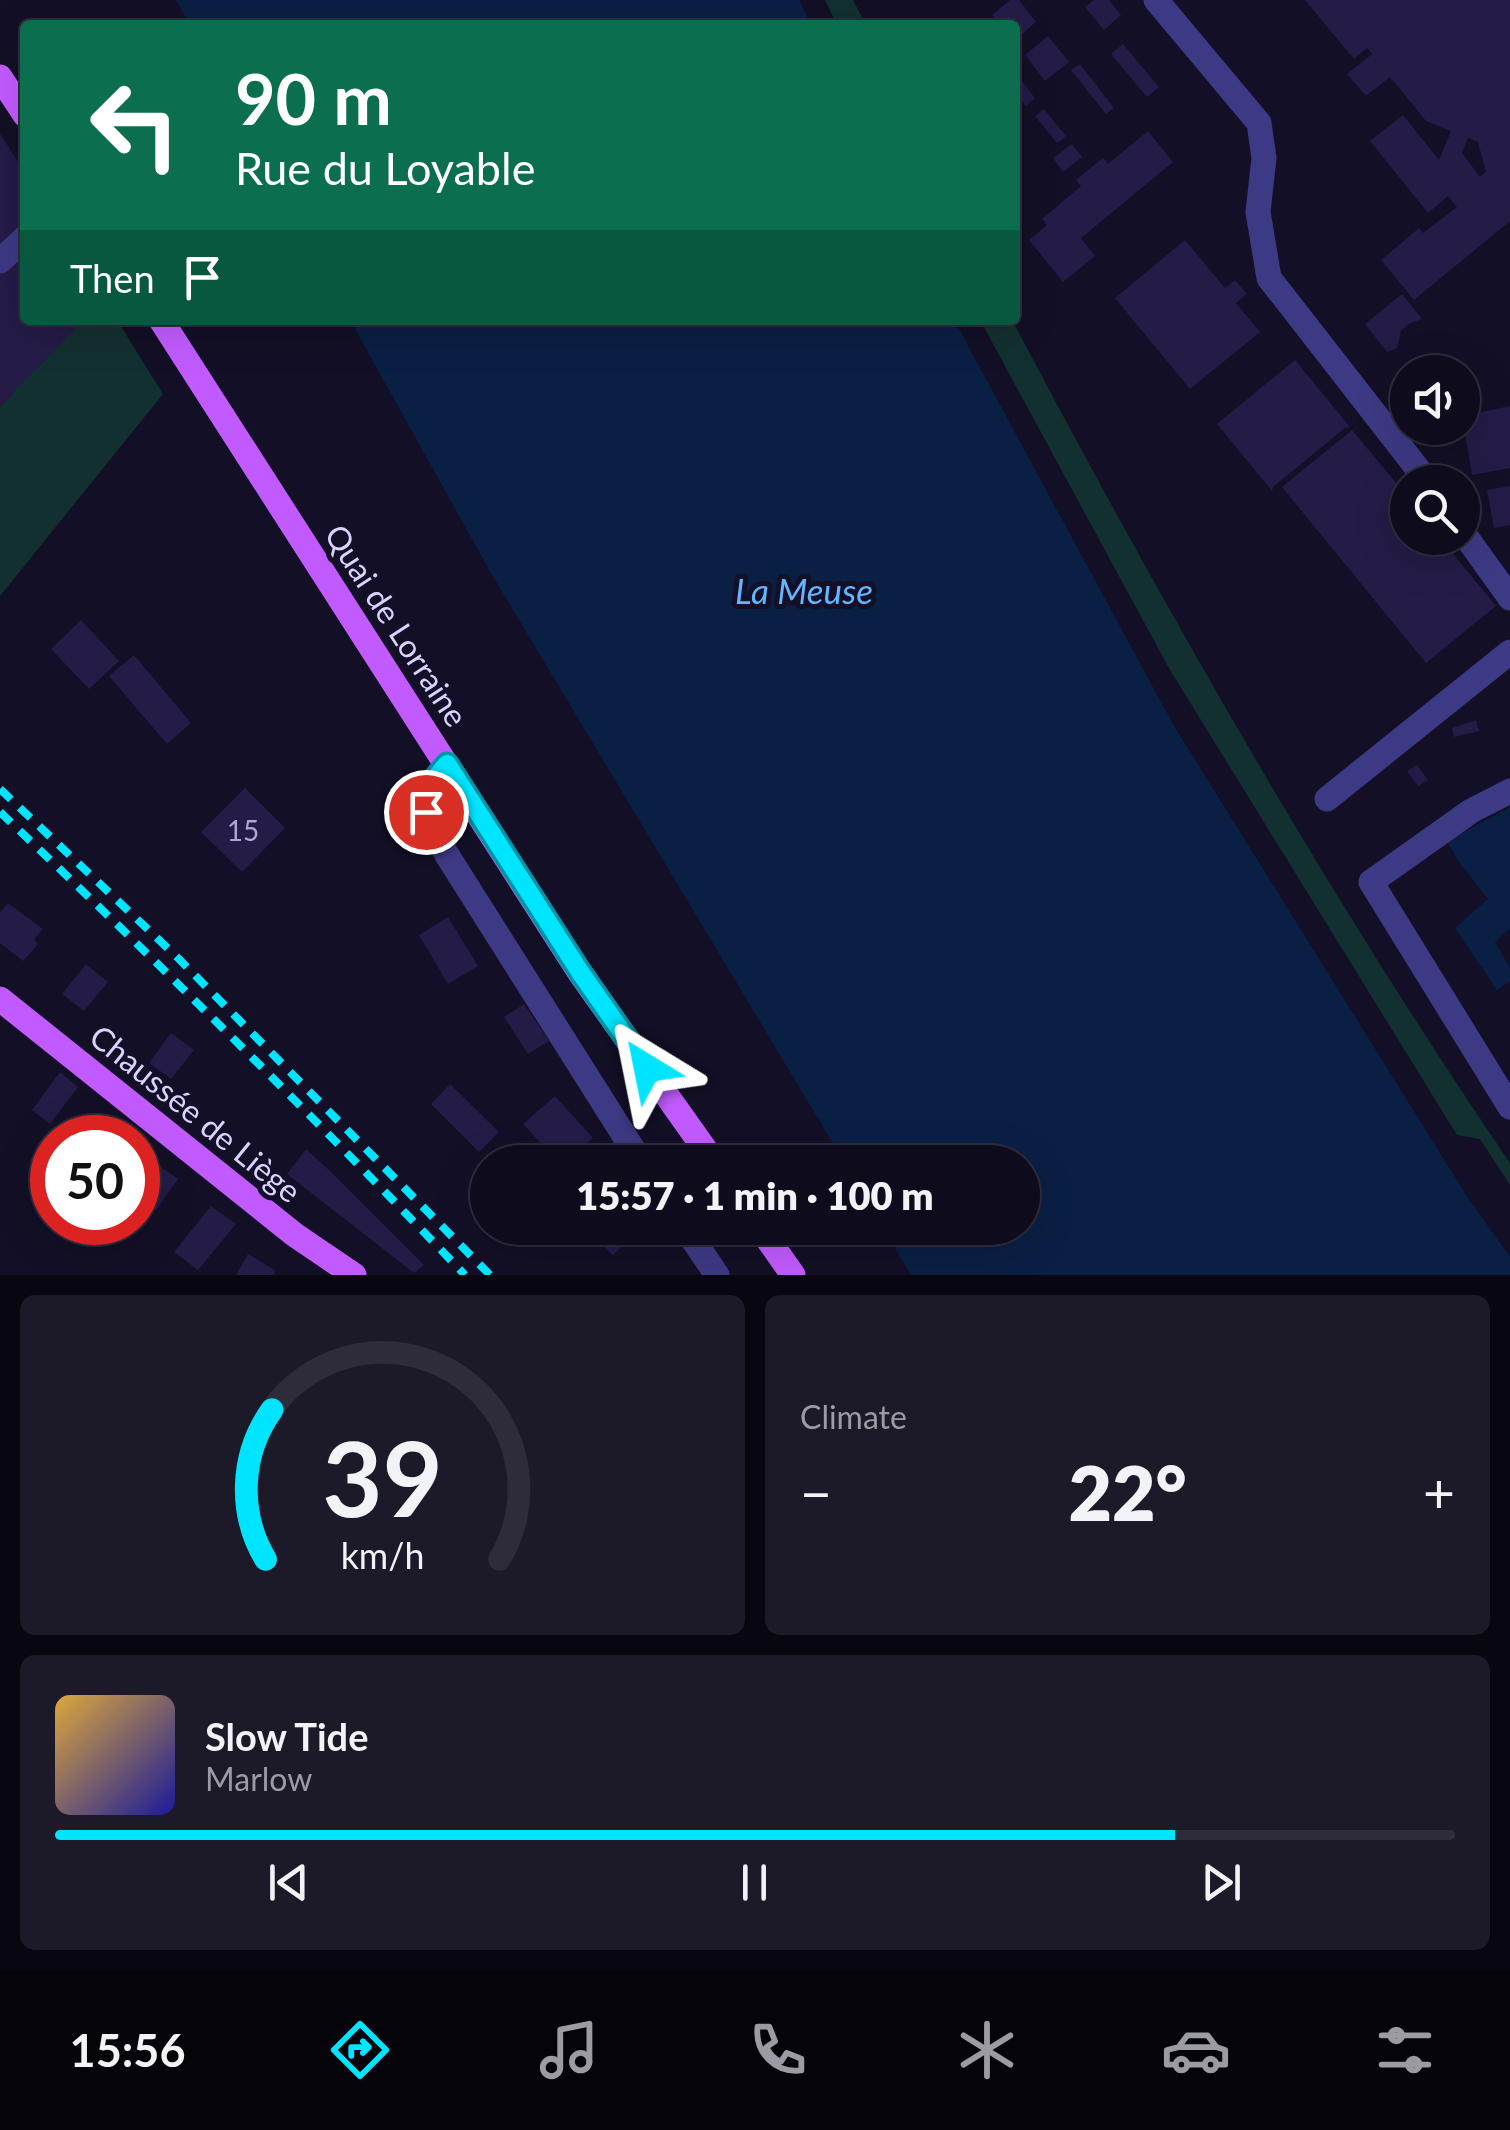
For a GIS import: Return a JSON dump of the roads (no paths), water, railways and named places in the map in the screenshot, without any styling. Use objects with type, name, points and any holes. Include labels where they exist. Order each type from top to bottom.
[{"type":"main road","points":[[0,77],[20,107]]},
{"type":"main road","name":"Quai de Lorraine","points":[[164,325],[580,972],[702,1145]]},
{"type":"main road","name":"Chaussée de Liège","points":[[0,999],[295,1234],[354,1275]]},
{"type":"main road","points":[[772,1245],[793,1275]]},
{"type":"street","points":[[1156,0],[1259,123],[1264,158],[1258,212],[1269,278],[1415,465]]},
{"type":"street","points":[[0,262],[20,243]]},
{"type":"street","points":[[1479,555],[1510,598]]},
{"type":"street","points":[[1327,798],[1510,652]]},
{"type":"street","points":[[447,764],[426,789],[426,812],[447,855],[630,1145]]},
{"type":"street","points":[[1510,792],[1471,811],[1371,882],[1510,1107]]},
{"type":"street","points":[[697,1245],[717,1275]]},
{"type":"water","points":[[176,0],[799,0],[809,20],[187,20]]},
{"type":"water","name":"La Meuse","points":[[353,325],[957,325],[1174,726],[1468,1198],[1510,1257],[1510,1275],[911,1275],[893,1245],[1040,1245],[1040,1145],[834,1145],[491,573]]},
{"type":"water","points":[[1510,807],[1510,928],[1495,942],[1510,968],[1510,981],[1497,990],[1455,928],[1488,899],[1447,841]]},
{"type":"railway","points":[[0,789],[177,957],[490,1275]]},
{"type":"railway","points":[[0,812],[235,1041],[465,1275]]}]
